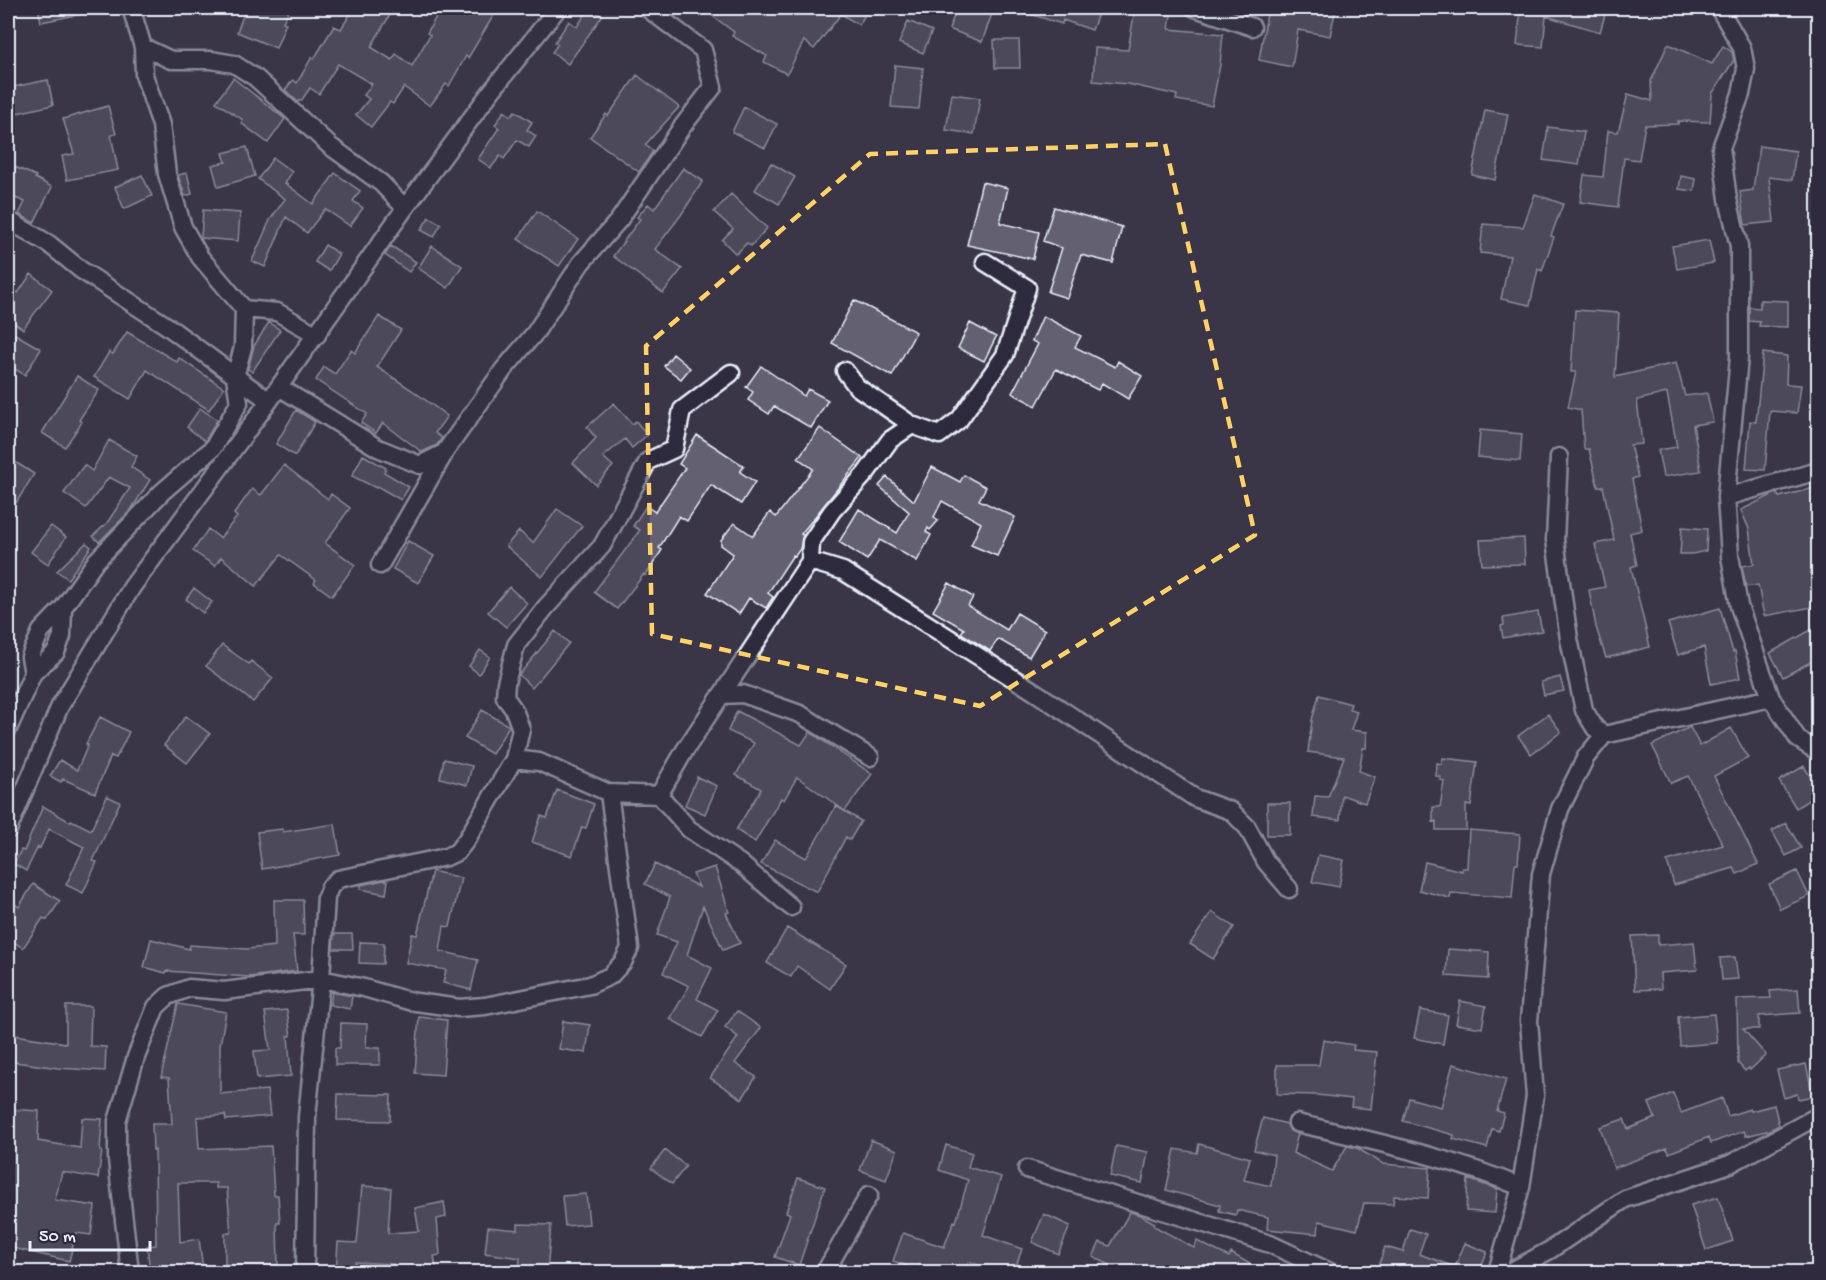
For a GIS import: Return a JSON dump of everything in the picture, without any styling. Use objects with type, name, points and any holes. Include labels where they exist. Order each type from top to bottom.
[{"type":"street","points":[[8,729],[33,673],[30,657],[40,631],[63,608],[96,561],[162,492],[213,448],[239,403],[235,377],[243,347],[243,309],[200,257],[183,227],[167,174],[161,125],[144,75],[143,47],[131,8]]},
{"type":"street","points":[[8,830],[60,706],[132,587],[317,335],[405,208],[490,93],[558,8]]},
{"type":"street","points":[[380,565],[444,453],[504,369],[535,333],[581,262],[619,220],[682,127],[713,87],[703,50],[647,8]]},
{"type":"street","points":[[1195,8],[1252,27]]},
{"type":"street","points":[[1719,8],[1742,48],[1746,69],[1741,93],[1721,148],[1728,199],[1739,246],[1739,357],[1726,497],[1730,556],[1739,606],[1771,698],[1798,739],[1818,753]]},
{"type":"street","points":[[143,47],[171,60],[211,60],[234,64],[276,95],[330,146],[381,183],[405,208]]},
{"type":"street","points":[[8,220],[49,244],[81,270],[167,326],[235,377],[274,394],[378,448],[420,465],[444,453]]},
{"type":"street","points":[[845,371],[857,387],[912,425],[939,435],[959,420],[1005,355],[1027,288],[985,262]]},
{"type":"street","points":[[243,309],[277,312],[317,335]]},
{"type":"street","points":[[305,1272],[308,1117],[326,897],[330,887],[338,879],[446,857],[457,852],[514,759],[521,729],[514,710],[505,697],[506,683],[516,645],[546,607],[602,546],[648,461],[674,449],[682,410],[730,373]]},
{"type":"street","points":[[659,795],[685,750],[810,561],[811,542],[832,511],[866,473],[890,440],[912,425]]},
{"type":"street","points":[[213,448],[222,466]]},
{"type":"street","points":[[1559,457],[1555,540],[1569,639],[1584,710],[1595,728],[1604,735]]},
{"type":"street","points":[[1726,497],[1818,471]]},
{"type":"street","points":[[810,561],[843,571],[1035,692],[1195,798],[1231,811],[1247,827],[1266,862],[1289,889]]},
{"type":"street","points":[[734,676],[743,694]]},
{"type":"street","points":[[721,695],[743,694],[800,714],[870,757]]},
{"type":"street","points":[[1497,1272],[1521,1187],[1534,1096],[1529,1021],[1541,874],[1560,809],[1586,757],[1604,735],[1771,698]]},
{"type":"street","points":[[514,759],[539,762],[609,793],[659,795],[688,829],[741,864],[791,908]]},
{"type":"street","points":[[130,1272],[117,1160],[117,1122],[136,1057],[156,1006],[168,996],[189,988],[224,991],[321,979],[409,1001],[459,1008],[485,1006],[590,985],[610,976],[623,962],[630,948],[609,793]]},
{"type":"street","points":[[1510,1272],[1550,1250],[1625,1199],[1730,1164],[1818,1116]]},
{"type":"street","points":[[1297,1123],[1423,1154],[1478,1170],[1521,1187]]},
{"type":"street","points":[[1027,1169],[1270,1244],[1330,1272]]},
{"type":"street","points":[[825,1272],[869,1196]]},
{"type":"highlighted area","points":[[1165,144],[1255,535],[980,706],[652,634],[646,346],[870,154]]},
{"type":"building","points":[[38,8],[81,8],[82,14],[41,22]]},
{"type":"building","points":[[246,8],[290,8],[283,22],[286,23],[276,48],[237,32]]},
{"type":"building","points":[[354,8],[394,8],[371,47],[392,60],[396,54],[412,66],[430,35],[427,33],[441,8],[498,8],[449,86],[446,84],[430,106],[404,87],[393,104],[390,102],[371,127],[356,115],[369,99],[364,95],[372,84],[338,64],[319,94],[310,88],[298,102],[285,90],[293,80],[297,83],[334,26],[341,29]]},
{"type":"building","points":[[589,8],[602,16],[568,64],[552,52],[558,44],[555,42],[569,21],[577,27]]},
{"type":"building","points":[[702,8],[869,8],[859,25],[841,14],[814,49],[804,41],[787,74],[764,62],[767,56],[732,36],[734,32]]},
{"type":"building","points":[[957,8],[994,8],[982,42],[949,29]]},
{"type":"building","points":[[1020,8],[1100,8],[1092,30],[1063,20],[1062,24],[1020,11]]},
{"type":"building","points":[[1268,8],[1336,8],[1330,36],[1298,30],[1292,67],[1259,60]]},
{"type":"building","points":[[1521,8],[1607,8],[1600,32],[1546,16],[1543,47],[1517,45]]},
{"type":"building","points":[[1135,9],[1171,15],[1169,29],[1223,34],[1212,106],[1176,100],[1177,95],[1128,84],[1093,81],[1095,48],[1128,50]]},
{"type":"building","points":[[908,21],[932,31],[923,53],[899,43]]},
{"type":"building","points":[[994,40],[1019,40],[1020,68],[995,68]]},
{"type":"building","points":[[1668,44],[1712,64],[1723,46],[1732,52],[1734,60],[1712,94],[1710,122],[1678,121],[1678,124],[1645,125],[1639,160],[1624,158],[1618,207],[1580,202],[1584,175],[1603,177],[1608,131],[1618,132],[1628,94],[1652,101],[1651,81]]},
{"type":"building","points":[[895,65],[923,68],[919,109],[891,107]]},
{"type":"building","points":[[637,75],[679,107],[645,145],[653,151],[639,172],[590,137]]},
{"type":"building","points":[[233,78],[285,119],[268,143],[241,123],[243,120],[216,102]]},
{"type":"building","points":[[48,80],[53,105],[8,115],[8,88]]},
{"type":"building","points":[[952,94],[980,98],[974,134],[946,130]]},
{"type":"building","points":[[108,106],[116,134],[111,135],[118,170],[67,180],[62,156],[74,154],[63,119]]},
{"type":"building","points":[[744,107],[777,124],[765,148],[732,132]]},
{"type":"building","points":[[1485,110],[1508,114],[1495,180],[1472,175]]},
{"type":"building","points":[[504,111],[511,116],[515,111],[532,122],[527,130],[536,136],[529,147],[517,140],[504,159],[500,156],[491,168],[478,159],[499,128],[495,125]]},
{"type":"building","points":[[1548,127],[1584,132],[1579,165],[1543,160]]},
{"type":"building","points":[[1759,146],[1796,151],[1792,180],[1769,177],[1774,222],[1745,225],[1740,192],[1753,190]]},
{"type":"building","points":[[247,147],[255,176],[218,187],[212,165],[226,162],[223,153]]},
{"type":"building","points":[[273,158],[292,172],[285,183],[313,204],[335,173],[360,191],[353,201],[363,208],[350,226],[325,209],[307,233],[286,217],[265,267],[252,261],[270,220],[285,199],[258,179]]},
{"type":"building","points":[[771,163],[795,177],[779,204],[755,190]]},
{"type":"building","points":[[8,164],[36,176],[35,178],[52,187],[34,223],[19,214],[25,202],[8,195]]},
{"type":"building","points":[[683,168],[703,181],[655,249],[682,269],[663,293],[613,256],[640,219],[637,217],[648,204],[654,209]]},
{"type":"building","points":[[187,173],[192,194],[185,196],[178,175]]},
{"type":"building","points":[[142,175],[152,196],[124,209],[115,187]]},
{"type":"building","points":[[1681,176],[1696,179],[1694,191],[1679,189]]},
{"type":"building","points":[[982,182],[1008,188],[1000,223],[1039,232],[1033,259],[967,245]]},
{"type":"building","points":[[731,194],[767,228],[751,246],[747,243],[736,254],[722,240],[733,229],[714,212]]},
{"type":"building","points":[[1535,194],[1563,204],[1551,236],[1554,237],[1542,271],[1538,269],[1530,305],[1501,299],[1510,256],[1480,253],[1483,224],[1523,227]]},
{"type":"building","points":[[1054,207],[1122,227],[1113,263],[1081,255],[1067,298],[1048,292],[1062,248],[1043,241]]},
{"type":"building","points":[[203,210],[240,213],[238,241],[201,238]]},
{"type":"building","points":[[537,211],[578,239],[559,266],[518,239]]},
{"type":"building","points":[[429,217],[441,224],[434,237],[421,230]]},
{"type":"building","points":[[1709,240],[1714,263],[1677,269],[1672,246]]},
{"type":"building","points":[[325,245],[339,254],[329,271],[315,262]]},
{"type":"building","points":[[391,246],[416,262],[409,272],[385,255]]},
{"type":"building","points":[[432,246],[462,266],[448,288],[418,268]]},
{"type":"building","points":[[31,274],[52,290],[23,329],[8,318],[8,286],[18,293]]},
{"type":"building","points":[[854,300],[916,332],[892,376],[832,343]]},
{"type":"building","points":[[1760,300],[1788,301],[1788,327],[1759,326],[1760,322],[1749,321],[1749,307],[1760,308]]},
{"type":"building","points":[[1575,310],[1619,313],[1615,377],[1676,363],[1685,396],[1707,393],[1713,422],[1693,425],[1701,471],[1663,477],[1658,450],[1677,447],[1667,393],[1637,400],[1642,444],[1630,445],[1638,477],[1632,479],[1642,530],[1630,533],[1637,565],[1631,567],[1650,647],[1606,658],[1596,627],[1589,590],[1605,587],[1595,544],[1614,540],[1603,486],[1598,487],[1589,449],[1584,449],[1581,410],[1568,407],[1576,372],[1571,372]]},
{"type":"building","points":[[379,316],[401,330],[377,367],[447,416],[435,433],[442,438],[437,445],[422,452],[383,423],[376,433],[361,423],[367,414],[316,380],[324,367],[335,374],[351,350],[355,353]]},
{"type":"building","points":[[1043,316],[1081,336],[1075,347],[1115,367],[1118,361],[1142,376],[1128,399],[1102,383],[1098,390],[1056,369],[1036,406],[1012,393],[1038,344],[1032,341]]},
{"type":"building","points":[[269,322],[280,330],[252,372],[248,369],[254,346]]},
{"type":"building","points":[[970,323],[996,337],[984,361],[958,348]]},
{"type":"building","points":[[127,332],[177,362],[179,358],[224,388],[209,410],[147,370],[130,399],[94,377],[109,352],[113,354]]},
{"type":"building","points":[[15,334],[41,349],[25,375],[8,365],[8,348]]},
{"type":"building","points":[[1763,353],[1787,356],[1786,384],[1801,385],[1797,413],[1770,411],[1765,470],[1746,469],[1750,421],[1756,422]]},
{"type":"building","points":[[673,354],[690,368],[681,379],[664,366]]},
{"type":"building","points":[[761,366],[804,396],[808,389],[828,400],[811,428],[774,406],[769,414],[748,400],[753,392],[746,387]]},
{"type":"building","points":[[77,376],[99,390],[79,420],[82,422],[65,447],[42,433]]},
{"type":"building","points":[[614,403],[632,424],[636,421],[647,435],[632,448],[625,439],[603,457],[613,466],[596,485],[573,463],[596,438],[587,427]]},
{"type":"building","points":[[200,408],[217,420],[205,441],[187,427]]},
{"type":"building","points":[[296,410],[315,422],[295,456],[276,444]]},
{"type":"building","points":[[820,428],[862,458],[801,534],[803,535],[800,549],[795,556],[793,555],[768,593],[773,597],[766,608],[749,598],[739,614],[707,593],[733,554],[721,545],[721,540],[734,523],[753,536],[770,512],[776,517],[813,469],[798,458]]},
{"type":"building","points":[[1480,430],[1522,434],[1520,461],[1478,457]]},
{"type":"building","points":[[697,435],[744,466],[740,472],[755,482],[741,504],[711,485],[687,521],[679,516],[659,548],[662,550],[646,575],[644,574],[617,609],[594,592],[640,530],[633,526],[646,506],[655,512],[685,468],[679,464]]},
{"type":"building","points":[[109,440],[137,456],[131,467],[150,480],[131,510],[99,542],[93,536],[107,523],[130,488],[109,477],[86,508],[64,493],[84,465],[92,471]]},
{"type":"building","points":[[363,455],[386,468],[384,472],[409,487],[401,500],[377,486],[376,488],[352,476]]},
{"type":"building","points":[[12,460],[34,474],[16,503],[8,498],[8,467]]},
{"type":"building","points":[[284,465],[328,499],[331,494],[350,508],[325,543],[355,565],[332,596],[314,583],[316,580],[281,555],[256,586],[221,557],[215,566],[193,551],[208,529],[220,538],[237,517],[234,514],[252,489],[261,495]]},
{"type":"building","points":[[932,467],[960,482],[964,475],[986,487],[979,500],[1015,517],[997,556],[971,545],[981,523],[942,501],[934,517],[938,521],[930,530],[928,528],[926,532],[931,535],[917,561],[880,540],[867,560],[839,542],[859,509],[897,533],[909,512],[879,486],[887,477],[914,501]]},
{"type":"building","points":[[1818,487],[1818,606],[1764,616],[1758,585],[1746,587],[1742,566],[1754,564],[1749,529],[1741,510],[1777,493],[1779,497]]},
{"type":"building","points":[[557,509],[582,526],[542,577],[506,546],[519,531],[533,543]]},
{"type":"building","points":[[51,526],[66,537],[48,564],[31,552]]},
{"type":"building","points":[[1682,527],[1707,529],[1706,551],[1680,554]]},
{"type":"building","points":[[1524,538],[1525,564],[1482,565],[1480,540]]},
{"type":"building","points":[[408,541],[434,556],[418,583],[393,569]]},
{"type":"building","points":[[86,543],[91,547],[68,579],[57,571]]},
{"type":"building","points":[[949,583],[973,597],[968,606],[1007,630],[1017,613],[1045,630],[1029,657],[998,639],[990,651],[961,633],[964,629],[933,611]]},
{"type":"building","points":[[509,587],[527,603],[506,627],[488,612]]},
{"type":"building","points":[[194,588],[212,602],[203,613],[186,599]]},
{"type":"building","points":[[1720,608],[1733,652],[1735,651],[1740,678],[1711,684],[1704,647],[1678,655],[1668,623]]},
{"type":"building","points":[[1538,612],[1542,631],[1503,638],[1501,626],[1504,625],[1503,618]]},
{"type":"building","points":[[1818,626],[1818,658],[1783,677],[1770,653]]},
{"type":"building","points":[[555,631],[569,643],[532,688],[519,675]]},
{"type":"building","points":[[222,645],[249,664],[251,661],[273,678],[253,702],[206,666]]},
{"type":"building","points":[[480,650],[490,657],[479,674],[469,666]]},
{"type":"building","points":[[1560,677],[1564,691],[1544,695],[1541,682]]},
{"type":"building","points":[[1319,695],[1351,704],[1349,709],[1357,711],[1351,730],[1367,732],[1366,748],[1363,748],[1359,771],[1375,777],[1365,803],[1342,795],[1340,820],[1313,817],[1315,796],[1328,797],[1344,757],[1308,752],[1312,720]]},
{"type":"building","points":[[482,710],[509,726],[492,754],[465,738]]},
{"type":"building","points":[[737,711],[801,745],[810,732],[872,774],[845,811],[797,777],[784,800],[781,798],[755,842],[736,830],[761,789],[736,775],[754,743],[728,731]]},
{"type":"building","points":[[1548,714],[1561,732],[1531,754],[1518,736]]},
{"type":"building","points":[[186,716],[210,734],[187,763],[164,745]]},
{"type":"building","points":[[100,717],[129,732],[116,758],[111,756],[95,793],[50,776],[60,760],[77,770],[88,745],[86,744]]},
{"type":"building","points":[[1690,727],[1700,746],[1731,728],[1748,758],[1714,776],[1758,864],[1737,874],[1734,868],[1674,885],[1667,861],[1723,845],[1688,776],[1671,783],[1652,745]]},
{"type":"building","points":[[1443,758],[1477,762],[1471,806],[1466,805],[1466,830],[1436,830],[1436,821],[1433,822],[1433,807],[1440,807],[1444,781],[1440,780],[1441,777],[1436,776],[1437,763],[1442,764]]},
{"type":"building","points":[[444,759],[472,766],[467,785],[440,778]]},
{"type":"building","points":[[1804,766],[1818,794],[1796,808],[1779,781]]},
{"type":"building","points":[[697,777],[717,786],[705,814],[685,805]]},
{"type":"building","points":[[557,790],[594,804],[586,828],[582,827],[572,856],[532,842],[541,816],[547,818]]},
{"type":"building","points":[[107,796],[120,802],[93,861],[97,862],[83,893],[66,885],[84,847],[49,829],[26,871],[14,864],[21,850],[24,851],[43,806],[70,822],[71,820],[91,830]]},
{"type":"building","points":[[1267,803],[1290,803],[1290,835],[1267,835]]},
{"type":"building","points":[[836,806],[861,821],[850,840],[846,837],[817,892],[761,864],[775,840],[806,858]]},
{"type":"building","points":[[1786,823],[1801,848],[1786,856],[1772,831]]},
{"type":"building","points":[[335,824],[340,855],[262,869],[257,832],[282,829],[283,832]]},
{"type":"building","points":[[1469,830],[1520,834],[1512,898],[1451,893],[1450,898],[1419,890],[1425,862],[1462,871],[1462,868],[1467,868]]},
{"type":"building","points":[[1318,855],[1344,860],[1339,887],[1312,882]]},
{"type":"building","points":[[655,864],[699,887],[693,874],[715,867],[729,912],[726,913],[740,943],[723,950],[703,906],[687,955],[712,968],[697,999],[718,1010],[702,1037],[670,1019],[689,986],[663,973],[677,942],[657,935],[670,897],[645,884]]},
{"type":"building","points":[[432,871],[461,878],[450,927],[444,926],[440,951],[478,960],[471,990],[443,983],[446,970],[406,963],[412,934],[417,935]]},
{"type":"building","points":[[1797,871],[1809,896],[1780,909],[1769,884]]},
{"type":"building","points":[[388,881],[386,894],[360,889],[361,885]]},
{"type":"building","points":[[33,884],[60,901],[47,920],[43,918],[23,948],[8,938],[8,926],[12,919],[8,916],[8,899],[19,907]]},
{"type":"building","points":[[274,900],[303,900],[304,935],[293,935],[297,971],[249,977],[167,971],[166,973],[144,967],[151,939],[189,949],[190,945],[247,949],[275,946]]},
{"type":"building","points":[[1212,912],[1234,927],[1213,959],[1190,944]]},
{"type":"building","points":[[787,928],[846,964],[830,989],[797,966],[791,977],[767,963]]},
{"type":"building","points":[[334,934],[352,934],[353,949],[333,949]]},
{"type":"building","points":[[1658,935],[1658,945],[1694,942],[1697,970],[1660,973],[1661,989],[1635,990],[1632,936]]},
{"type":"building","points":[[360,942],[384,943],[383,964],[359,963]]},
{"type":"building","points":[[1448,949],[1489,952],[1488,979],[1446,976]]},
{"type":"building","points":[[1735,957],[1738,979],[1722,980],[1720,958]]},
{"type":"building","points":[[1798,989],[1800,1013],[1759,1016],[1759,1029],[1743,1029],[1766,1055],[1750,1070],[1749,1068],[1745,1071],[1738,1063],[1737,999],[1771,998],[1770,991]]},
{"type":"building","points":[[332,992],[352,996],[350,1009],[330,1005]]},
{"type":"building","points":[[1460,1001],[1486,1006],[1482,1028],[1456,1024]]},
{"type":"building","points":[[178,1004],[226,1012],[220,1045],[220,1094],[267,1090],[270,1116],[226,1120],[225,1115],[197,1117],[199,1149],[271,1146],[274,1195],[278,1195],[280,1223],[277,1223],[278,1265],[225,1265],[225,1233],[231,1233],[227,1188],[216,1188],[216,1183],[178,1183],[180,1242],[199,1239],[203,1269],[150,1272],[147,1246],[156,1245],[155,1150],[153,1150],[152,1124],[172,1124],[169,1078],[161,1077]]},
{"type":"building","points":[[66,1006],[91,1006],[90,1046],[106,1047],[105,1071],[58,1068],[8,1061],[8,1034],[66,1043]]},
{"type":"building","points":[[287,1010],[291,1036],[288,1036],[291,1076],[257,1079],[254,1051],[270,1050],[265,1012]]},
{"type":"building","points":[[1420,1010],[1448,1015],[1443,1044],[1414,1038]]},
{"type":"building","points":[[737,1011],[761,1028],[735,1063],[756,1077],[742,1099],[710,1078],[738,1037],[725,1027]]},
{"type":"building","points":[[1714,1014],[1717,1043],[1680,1046],[1678,1017]]},
{"type":"building","points":[[419,1017],[447,1020],[443,1075],[415,1073]]},
{"type":"building","points":[[563,1021],[590,1025],[586,1053],[559,1049]]},
{"type":"building","points":[[341,1023],[367,1024],[366,1048],[380,1048],[380,1065],[335,1065],[335,1048],[340,1048]]},
{"type":"building","points":[[1323,1040],[1354,1045],[1353,1050],[1377,1052],[1371,1109],[1351,1107],[1352,1099],[1277,1094],[1277,1065],[1319,1065]]},
{"type":"building","points":[[1453,1064],[1506,1079],[1497,1111],[1504,1113],[1499,1131],[1492,1129],[1487,1148],[1453,1139],[1454,1135],[1403,1121],[1409,1098],[1441,1107]]},
{"type":"building","points":[[1806,1064],[1813,1096],[1798,1099],[1797,1094],[1784,1098],[1777,1070]]},
{"type":"building","points":[[1673,1093],[1681,1113],[1722,1098],[1728,1116],[1774,1105],[1779,1125],[1770,1130],[1746,1136],[1744,1131],[1711,1143],[1709,1137],[1669,1153],[1667,1148],[1614,1168],[1600,1127],[1624,1119],[1628,1129],[1655,1118],[1649,1103]]},
{"type":"building","points":[[338,1094],[391,1095],[390,1121],[337,1120]]},
{"type":"building","points":[[8,1109],[39,1111],[38,1141],[80,1148],[82,1118],[102,1119],[100,1151],[102,1151],[98,1178],[62,1172],[55,1200],[95,1206],[91,1235],[76,1233],[69,1261],[8,1247]]},
{"type":"building","points":[[1263,1118],[1287,1124],[1290,1131],[1298,1134],[1293,1153],[1332,1171],[1347,1146],[1357,1148],[1383,1164],[1430,1168],[1428,1198],[1394,1196],[1393,1204],[1364,1203],[1357,1230],[1319,1221],[1318,1234],[1267,1229],[1268,1217],[1237,1210],[1236,1215],[1219,1211],[1220,1205],[1166,1190],[1175,1149],[1197,1153],[1199,1144],[1250,1158],[1244,1180],[1271,1186],[1274,1155],[1254,1150]]},
{"type":"building","points":[[871,1140],[897,1150],[886,1180],[860,1170]]},
{"type":"building","points":[[946,1145],[972,1153],[968,1167],[1001,1177],[983,1235],[1022,1249],[1014,1272],[999,1272],[969,1262],[965,1272],[939,1272],[920,1265],[919,1270],[893,1261],[903,1233],[944,1247],[954,1221],[956,1222],[968,1180],[939,1170]]},
{"type":"building","points":[[1116,1146],[1148,1152],[1142,1183],[1110,1176]]},
{"type":"building","points":[[665,1150],[686,1166],[672,1184],[651,1168]]},
{"type":"building","points":[[798,1178],[825,1187],[799,1265],[775,1257],[790,1214],[786,1212]]},
{"type":"building","points":[[1468,1179],[1497,1189],[1495,1213],[1466,1211]]},
{"type":"building","points":[[362,1186],[391,1188],[388,1233],[419,1231],[415,1208],[444,1202],[446,1217],[437,1219],[440,1255],[434,1256],[437,1272],[395,1272],[393,1264],[355,1262],[355,1272],[336,1272],[338,1242],[357,1243]]},
{"type":"building","points":[[586,1194],[589,1224],[565,1226],[562,1196]]},
{"type":"building","points":[[1718,1197],[1733,1241],[1706,1250],[1691,1205]]},
{"type":"building","points":[[1130,1212],[1155,1223],[1154,1226],[1194,1248],[1197,1241],[1229,1257],[1231,1253],[1264,1272],[1125,1272],[1093,1257],[1100,1242],[1110,1246]]},
{"type":"building","points":[[1044,1214],[1070,1226],[1058,1254],[1032,1242]]},
{"type":"building","points":[[518,1224],[551,1225],[547,1272],[519,1272],[520,1258],[485,1253],[488,1227],[518,1230]]},
{"type":"building","points":[[1410,1229],[1426,1234],[1419,1254],[1455,1267],[1465,1243],[1487,1252],[1479,1272],[1376,1272],[1385,1247],[1403,1252]]}]
